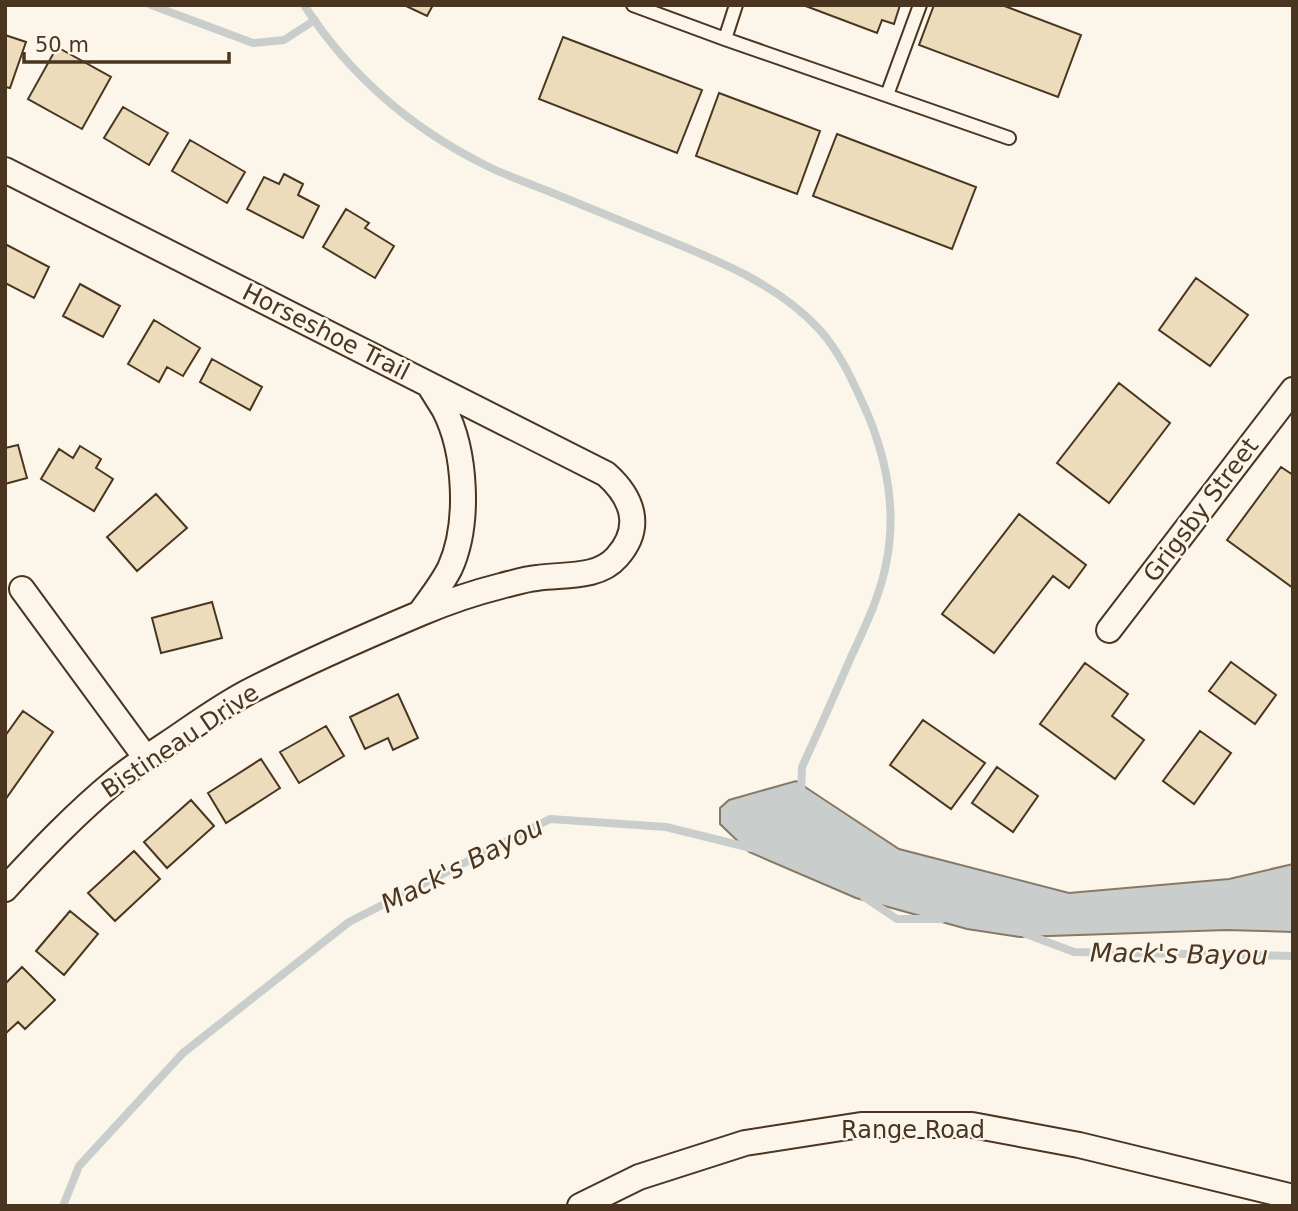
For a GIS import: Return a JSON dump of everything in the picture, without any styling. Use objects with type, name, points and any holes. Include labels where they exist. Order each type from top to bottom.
[{"type":"street","name":"Horseshoe Trail","points":[[5,170],[606,474],[620,486],[632,510]]},
{"type":"street","name":"Bistineau Drive","points":[[419,614],[450,567],[461,523],[463,499],[459,456],[452,430],[429,385]]},
{"type":"street","name":"Grigsby Street","points":[[1110,630],[1293,390]]},
{"type":"street","name":"Bistineau Drive","points":[[5,889],[70,821],[117,780],[146,758],[251,691],[419,614],[461,598],[535,578],[593,571],[606,566],[617,558],[626,542],[632,527],[632,510]]},
{"type":"street","points":[[22,589],[146,758]]},
{"type":"street","name":"Range Road","points":[[580,1206],[639,1178],[745,1143],[861,1125],[972,1125],[1079,1145],[1284,1199]]},
{"type":"lane","points":[[633,5],[1009,138]]},
{"type":"lane","points":[[724,39],[736,5]]},
{"type":"lane","points":[[887,95],[920,5]]},
{"type":"shaded area","points":[[796,781],[899,849],[1069,893],[1229,879],[1293,864],[1293,932],[1226,930],[1020,937],[967,929],[856,898],[749,852],[720,824],[720,808],[729,800]]},
{"type":"building","points":[[404,5],[433,5],[427,16]]},
{"type":"building","points":[[803,5],[900,5],[894,24],[882,20],[877,33]]},
{"type":"building","points":[[934,5],[1002,5],[1081,35],[1058,97],[919,45]]},
{"type":"building","points":[[5,35],[26,42],[10,88],[5,87]]},
{"type":"building","points":[[563,37],[702,90],[677,153],[539,99]]},
{"type":"building","points":[[57,47],[111,77],[82,129],[28,99]]},
{"type":"building","points":[[719,93],[820,131],[797,194],[696,156]]},
{"type":"building","points":[[123,107],[168,133],[149,165],[104,138]]},
{"type":"building","points":[[837,134],[976,187],[952,249],[813,196]]},
{"type":"building","points":[[190,140],[245,172],[227,203],[172,171]]},
{"type":"building","points":[[284,174],[303,184],[298,195],[319,206],[303,238],[247,209],[264,177],[279,184]]},
{"type":"building","points":[[346,209],[369,223],[365,228],[394,246],[375,278],[323,247]]},
{"type":"building","points":[[5,244],[49,267],[34,298],[5,283]]},
{"type":"building","points":[[1196,278],[1248,315],[1210,366],[1159,330]]},
{"type":"building","points":[[80,284],[120,306],[103,337],[63,316]]},
{"type":"building","points":[[154,320],[200,348],[183,376],[167,367],[159,382],[128,364]]},
{"type":"building","points":[[212,359],[262,387],[250,410],[200,382]]},
{"type":"building","points":[[1119,383],[1170,423],[1109,503],[1057,463]]},
{"type":"building","points":[[18,445],[27,478],[5,484],[5,448]]},
{"type":"building","points":[[80,446],[101,459],[96,468],[113,479],[94,511],[41,479],[59,449],[73,458]]},
{"type":"building","points":[[1281,467],[1293,475],[1293,588],[1227,540]]},
{"type":"building","points":[[156,494],[187,528],[137,571],[107,537]]},
{"type":"building","points":[[1019,514],[1086,565],[1069,588],[1053,576],[994,653],[942,614]]},
{"type":"building","points":[[212,602],[222,638],[161,653],[152,618]]},
{"type":"building","points":[[1231,662],[1276,695],[1255,724],[1209,691]]},
{"type":"building","points":[[1085,663],[1128,694],[1112,716],[1144,740],[1115,779],[1040,724]]},
{"type":"building","points":[[398,694],[418,738],[393,750],[388,738],[365,749],[350,717]]},
{"type":"building","points":[[23,711],[53,732],[5,800],[5,736]]},
{"type":"building","points":[[923,720],[985,763],[951,809],[890,765]]},
{"type":"building","points":[[326,726],[344,756],[299,783],[280,752]]},
{"type":"building","points":[[1200,731],[1231,753],[1194,804],[1163,781]]},
{"type":"building","points":[[261,759],[280,788],[226,823],[208,793]]},
{"type":"building","points":[[997,767],[1038,796],[1013,832],[972,803]]},
{"type":"building","points":[[191,800],[214,826],[167,868],[144,842]]},
{"type":"building","points":[[134,851],[160,879],[115,921],[88,893]]},
{"type":"building","points":[[70,911],[98,934],[64,975],[36,951]]},
{"type":"building","points":[[22,967],[55,1000],[25,1029],[18,1022],[5,1034],[5,984]]},
{"type":"waterway","points":[[151,5],[253,43],[284,40],[315,20]]},
{"type":"waterway","points":[[304,5],[341,55],[362,77],[408,118],[433,135],[495,170],[690,249],[750,277],[803,314],[834,348],[875,432],[888,486],[890,541],[881,585],[872,609],[802,767],[801,794]]},
{"type":"waterway","name":"Mack's Bayou","points":[[63,1206],[79,1166],[183,1053],[349,922],[550,819],[666,827],[751,848]]},
{"type":"waterway","name":"Mack's Bayou","points":[[864,897],[897,919],[942,919]]},
{"type":"waterway","name":"Mack's Bayou","points":[[1026,934],[1074,952],[1293,956]]}]
